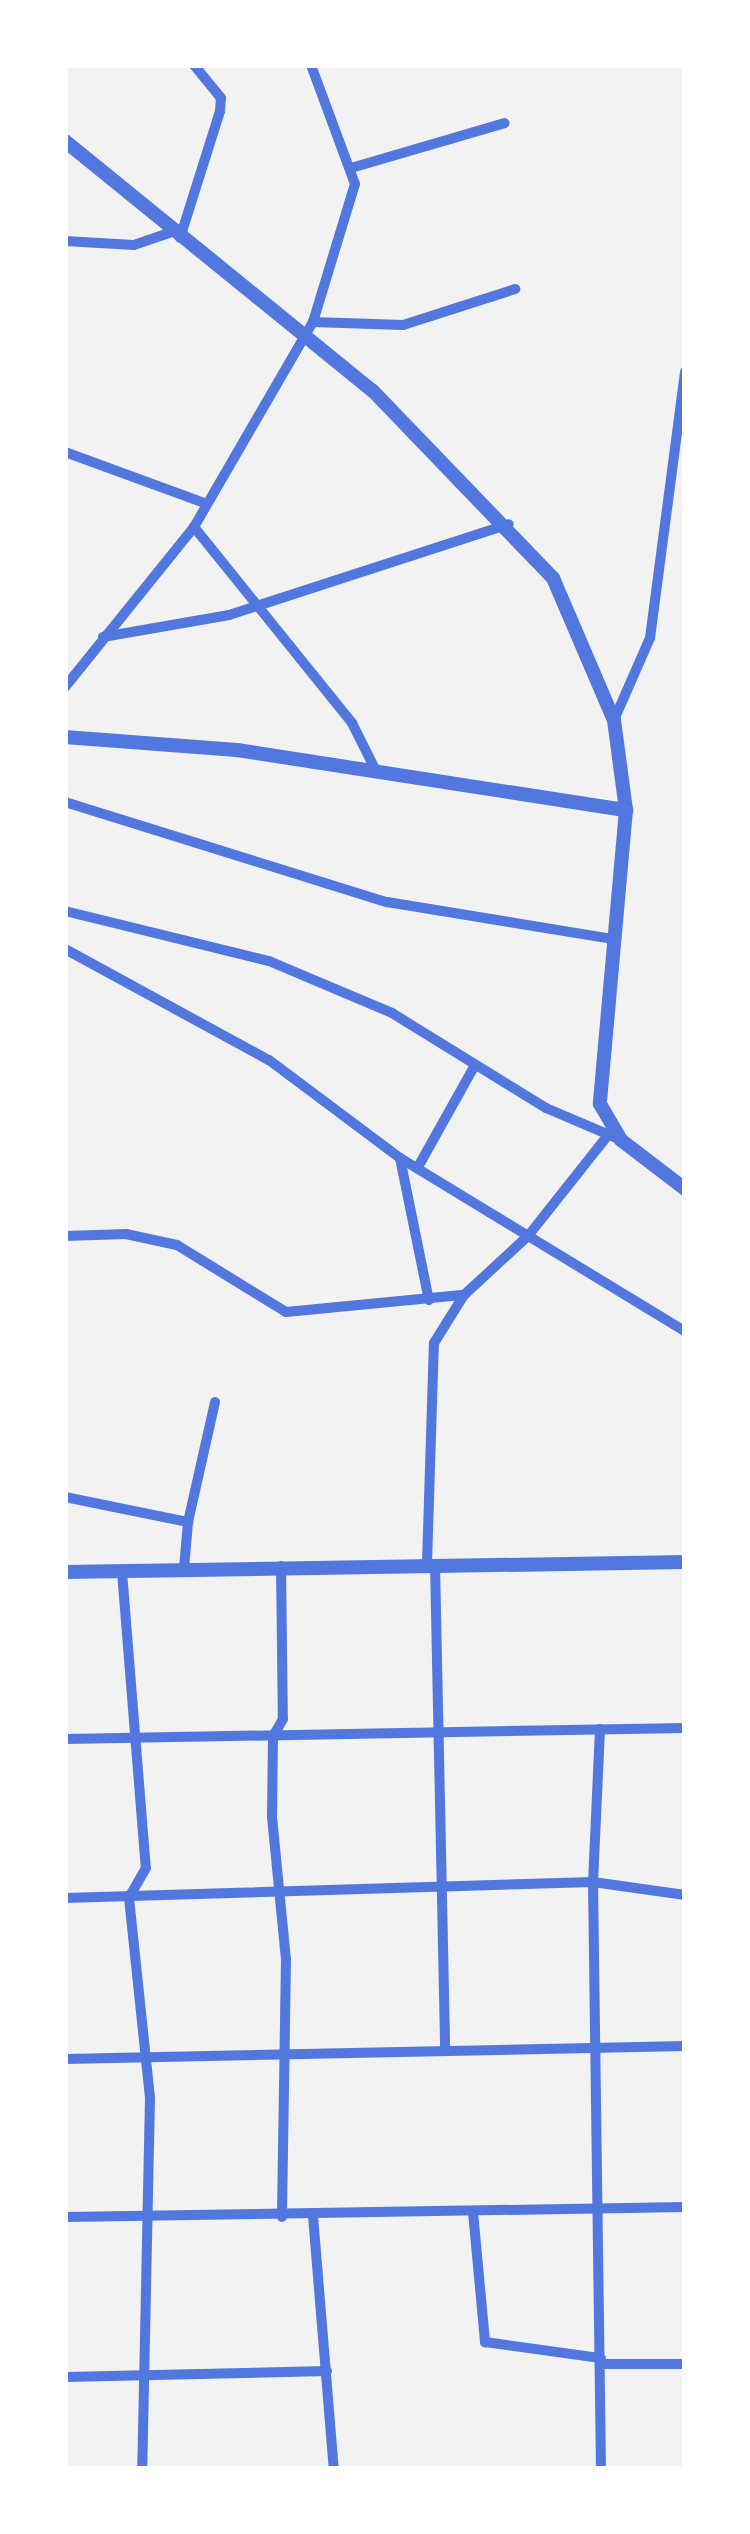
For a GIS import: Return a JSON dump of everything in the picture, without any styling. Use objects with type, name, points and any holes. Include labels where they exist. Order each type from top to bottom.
[{"type":"street","points":[[175,236],[220,111],[221,98],[194,65]]},
{"type":"street","points":[[65,688],[102,637],[194,527],[308,326],[356,202],[351,168],[311,65]]},
{"type":"street","points":[[351,168],[505,123]]},
{"type":"street","points":[[65,141],[175,236],[308,326],[510,524],[571,609],[614,720],[626,810],[600,1104],[613,1140]]},
{"type":"street","points":[[65,241],[134,245],[175,236]]},
{"type":"street","points":[[308,326],[403,325],[515,289]]},
{"type":"street","points":[[614,720],[650,638],[685,371]]},
{"type":"street","points":[[65,452],[207,504]]},
{"type":"street","points":[[102,637],[254,608],[510,524]]},
{"type":"street","points":[[194,527],[254,608],[352,723],[378,776]]},
{"type":"street","points":[[65,737],[238,750],[378,776],[626,810]]},
{"type":"street","points":[[65,802],[388,902],[612,939]]},
{"type":"street","points":[[65,911],[269,962],[392,1013],[475,1065],[613,1140],[685,1188]]},
{"type":"street","points":[[65,949],[269,1060],[400,1158],[685,1331]]},
{"type":"street","points":[[418,1167],[475,1065]]},
{"type":"street","points":[[445,2049],[427,1368],[464,1295],[528,1236],[613,1140]]},
{"type":"street","points":[[400,1158],[429,1300]]},
{"type":"street","points":[[65,1236],[126,1234],[177,1245],[286,1312],[464,1295]]},
{"type":"street","points":[[184,1569],[188,1522],[216,1402]]},
{"type":"street","points":[[65,1498],[188,1522]]},
{"type":"street","points":[[65,1572],[431,1563],[685,1562]]},
{"type":"street","points":[[282,1566],[283,1718],[273,1736],[285,2050],[282,2217]]},
{"type":"street","points":[[122,1572],[130,1732],[139,1739],[146,1868],[129,1898],[141,2058],[150,2098],[142,2221],[142,2469]]},
{"type":"street","points":[[65,1739],[685,1728]]},
{"type":"street","points":[[600,1729],[593,1882],[601,2469]]},
{"type":"street","points":[[65,1898],[279,1888],[593,1882],[685,1895]]},
{"type":"street","points":[[65,2059],[285,2050],[685,2046]]},
{"type":"street","points":[[65,2217],[142,2221],[685,2207]]},
{"type":"street","points":[[473,2212],[485,2342],[601,2361],[685,2364]]},
{"type":"street","points":[[312,2216],[334,2469]]},
{"type":"street","points":[[65,2378],[327,2372]]}]
